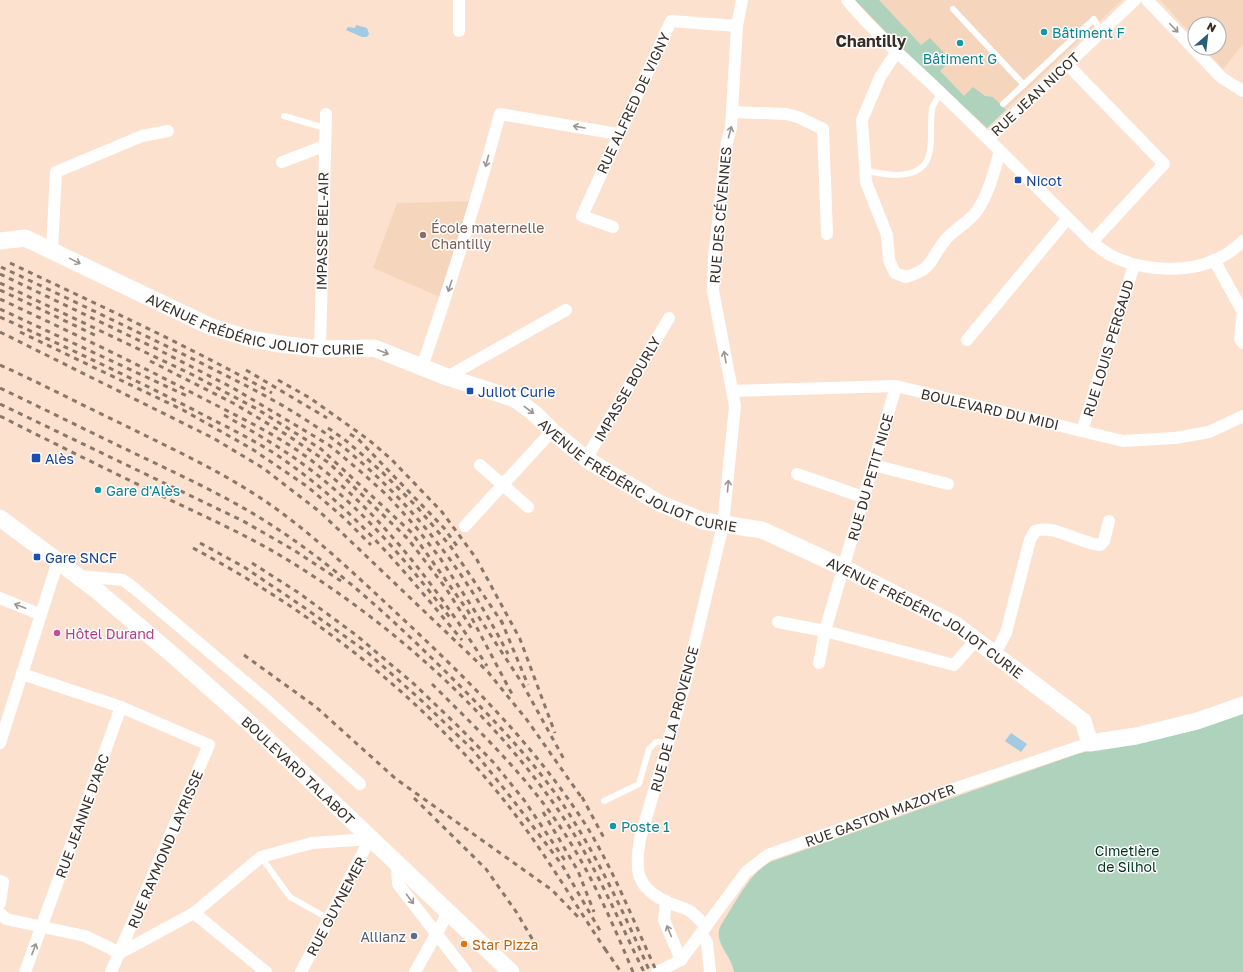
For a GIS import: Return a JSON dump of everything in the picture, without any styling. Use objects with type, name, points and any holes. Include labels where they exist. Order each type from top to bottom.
[{"type":"street","points":[[459,0],[459,31]]},
{"type":"street","name":"RUE DES CÉVENNES","points":[[724,525],[735,406],[713,291],[714,257],[719,202],[733,112],[737,26],[742,0]]},
{"type":"street","points":[[847,0],[862,18],[896,53],[941,93],[1092,242],[1111,256],[1134,265],[1172,269],[1191,267],[1224,256],[1243,241]]},
{"type":"street","name":"RUE JEAN NICOT","points":[[988,139],[1135,0]]},
{"type":"street","points":[[1147,0],[1222,78],[1243,91]]},
{"type":"street","name":"RUE ALFRED DE VIGNY","points":[[613,227],[582,216],[618,134],[648,73],[671,21],[737,26]]},
{"type":"street","points":[[896,53],[880,77],[862,120],[866,182],[887,235],[889,260],[896,272],[906,278],[918,274],[929,266],[946,238],[976,212],[990,186],[1000,151]]},
{"type":"street","points":[[1067,64],[1164,164],[1092,242]]},
{"type":"street","points":[[733,112],[786,114],[798,117],[823,129],[827,234]]},
{"type":"street","name":"IMPASSE BEL-AIR","points":[[320,348],[326,114]]},
{"type":"street","points":[[422,367],[451,285],[500,114],[618,134]]},
{"type":"street","points":[[52,250],[56,172],[142,136],[168,131]]},
{"type":"street","points":[[282,162],[324,146]]},
{"type":"street","points":[[968,340],[1068,218]]},
{"type":"street","name":"AVENUE FRÉDÉRIC JOLIOT CURIE","points":[[0,241],[25,238],[209,326],[251,339],[280,344],[320,348],[374,348],[447,377],[515,399],[534,413],[552,431],[586,459],[659,503],[703,521],[724,525],[746,526],[762,530],[844,568],[956,625],[1083,721],[1090,743]]},
{"type":"street","points":[[1214,260],[1242,312],[1240,339],[1243,343]]},
{"type":"street","name":"RUE LOUIS PERGAUD","points":[[1082,431],[1134,265]]},
{"type":"street","points":[[447,377],[566,310]]},
{"type":"street","name":"IMPASSE BOURLY","points":[[586,459],[669,318]]},
{"type":"street","name":"BOULEVARD DU MIDI","points":[[732,390],[896,386],[1123,441],[1175,438],[1208,432],[1243,416]]},
{"type":"street","name":"RUE DU PETIT NICE","points":[[819,663],[825,631],[896,386]]},
{"type":"street","points":[[464,526],[552,431]]},
{"type":"street","points":[[873,464],[948,484]]},
{"type":"street","points":[[480,465],[528,507]]},
{"type":"street","points":[[798,474],[863,497]]},
{"type":"street","name":"BOULEVARD TALABOT","points":[[0,518],[79,576],[174,656],[255,728],[511,972]]},
{"type":"street","points":[[995,654],[1006,633],[1030,540],[1035,531],[1042,528],[1052,529],[1088,544],[1100,545],[1104,542],[1110,521]]},
{"type":"street","name":"RUE DE LA PROVENCE","points":[[704,930],[689,911],[666,902],[650,891],[640,880],[636,862],[640,839],[685,684],[724,525]]},
{"type":"street","points":[[1,736],[58,560]]},
{"type":"street","points":[[79,576],[123,580],[263,697],[360,784]]},
{"type":"street","points":[[0,598],[40,614]]},
{"type":"street","points":[[778,622],[825,631],[954,665],[976,640]]},
{"type":"street","points":[[22,674],[121,706]]},
{"type":"street","points":[[1090,743],[1136,736],[1197,721],[1243,705]]},
{"type":"street","name":"RUE RAYMOND LAYRISSE","points":[[111,972],[209,745],[121,706]]},
{"type":"street","name":"RUE JEANNE D'ARC","points":[[25,972],[43,926],[121,706]]},
{"type":"street","name":"RUE GASTON MAZOYER","points":[[681,960],[746,872],[768,855],[936,795],[1090,743]]},
{"type":"street","points":[[0,913],[6,919],[85,936],[120,953],[194,913],[261,857],[312,843],[370,839]]},
{"type":"street","name":"RUE GUYNEMER","points":[[301,972],[370,839]]},
{"type":"street","points":[[397,864],[398,884],[466,972]]},
{"type":"street","points":[[0,881],[3,882],[0,903]]},
{"type":"street","points":[[657,972],[681,960],[664,920],[666,902]]},
{"type":"street","points":[[194,913],[266,972]]},
{"type":"street","points":[[415,972],[448,913]]},
{"type":"street","points":[[704,930],[707,942],[710,972]]},
{"type":"lane","points":[[953,9],[1024,85]]},
{"type":"lane","points":[[1003,104],[1094,19],[1101,32]]},
{"type":"lane","points":[[865,171],[896,175],[918,171],[926,164],[931,149],[932,107],[941,93]]},
{"type":"lane","points":[[284,116],[325,128]]},
{"type":"lane","points":[[604,801],[639,784],[649,749],[656,742],[668,742]]},
{"type":"lane","points":[[261,857],[290,897],[329,919]]},
{"type":"shaded area","points":[[855,0],[1122,0],[987,128]]},
{"type":"shaded area","points":[[1160,0],[1243,0],[1243,44],[1223,69],[1211,56],[1227,56],[1227,16],[1187,16],[1187,29]]},
{"type":"shaded area","name":"École maternelle Chantilly","points":[[472,201],[440,297],[373,268],[397,203]]},
{"type":"green space","points":[[855,0],[879,0],[921,45],[930,38],[951,60],[940,71],[964,96],[973,87],[985,96],[993,97],[1006,110],[987,128],[906,53]]},
{"type":"green space","name":"Cimetière de Silhol","points":[[1243,713],[1243,972],[734,972],[730,960],[721,943],[719,931],[721,925],[749,882],[755,874],[770,862],[1077,754]]},
{"type":"water","points":[[356,25],[367,28],[369,34],[367,37],[362,37],[346,30],[348,27],[355,28]]},
{"type":"water","points":[[1011,733],[1027,744],[1021,752],[1005,741]]},
{"type":"railway","points":[[10,263],[175,342],[272,393]]},
{"type":"railway","points":[[1,267],[251,388],[302,417],[333,439],[386,485],[410,510],[454,564],[473,593],[508,654]]},
{"type":"railway","points":[[0,274],[157,349],[233,388],[329,445],[360,471],[388,496],[415,526],[440,558],[522,683],[565,761]]},
{"type":"railway","points":[[0,283],[193,375],[257,409],[321,449],[412,533],[468,611],[512,694]]},
{"type":"railway","points":[[0,290],[99,337]]},
{"type":"railway","points":[[0,299],[127,360],[246,421],[303,454],[341,485],[366,508],[388,532],[410,558],[450,611],[487,666]]},
{"type":"railway","points":[[0,309],[187,396]]},
{"type":"railway","points":[[0,317],[172,399],[245,436],[280,457],[315,483],[338,503],[382,547],[462,640]]},
{"type":"railway","points":[[0,332],[213,438],[263,468],[320,512],[488,672],[527,720],[584,801]]},
{"type":"railway","points":[[20,332],[183,410],[252,449],[308,487],[344,518],[371,545]]},
{"type":"railway","points":[[150,361],[233,403],[287,435],[329,463],[408,539],[445,587],[472,629]]},
{"type":"railway","points":[[0,365],[210,468],[245,488],[295,523],[358,577],[442,656],[495,710],[520,737],[566,796],[587,827],[615,878],[655,968]]},
{"type":"railway","points":[[246,370],[327,418]]},
{"type":"railway","points":[[278,380],[310,398],[369,440],[392,460],[442,512],[476,558],[520,639],[555,733]]},
{"type":"railway","points":[[0,388],[217,493],[247,510],[312,553],[381,610],[446,672],[491,718],[520,749],[560,800],[586,841],[597,862],[620,906],[650,972]]},
{"type":"railway","points":[[0,404],[243,521],[292,549],[341,581]]},
{"type":"railway","points":[[224,415],[297,460],[328,483],[384,538],[419,578],[451,619]]},
{"type":"railway","points":[[0,416],[103,468],[229,528],[276,553],[330,587],[405,645],[442,677],[476,710],[538,782],[565,820],[587,856],[644,972]]},
{"type":"railway","points":[[328,428],[344,439],[381,471],[417,507],[451,547],[503,624]]},
{"type":"railway","points":[[350,434],[358,439],[444,528],[457,546]]},
{"type":"railway","points":[[200,543],[244,567],[367,652],[422,701],[473,750],[562,865],[602,934]]},
{"type":"railway","points":[[193,548],[238,573],[323,629],[364,660],[439,728],[474,765],[521,822],[607,952]]},
{"type":"railway","points":[[252,563],[299,593],[356,635],[414,684],[494,763],[524,800],[566,862]]},
{"type":"railway","points":[[501,620],[528,685]]},
{"type":"railway","points":[[244,655],[316,707],[396,779],[552,890],[581,920]]},
{"type":"railway","points":[[432,684],[518,772],[563,831],[593,882],[633,972]]},
{"type":"railway","points":[[582,797],[604,838]]},
{"type":"railway","points":[[414,798],[486,869],[517,913],[534,942]]},
{"type":"railway","points":[[543,812],[578,871],[594,912]]},
{"type":"railway","points":[[605,949],[621,972]]},
{"type":"place","name":"Bâtiment F","points":[[1044,32]]},
{"type":"place","name":"Bâtiment G","points":[[960,43]]},
{"type":"place","name":"Nicot","points":[[1018,180]]},
{"type":"place","name":"École maternelle Chantilly","points":[[423,235]]},
{"type":"place","name":"Juliot Curie","points":[[470,391]]},
{"type":"place","name":"Alès","points":[[36,458]]},
{"type":"place","name":"Gare d'Alès","points":[[98,490]]},
{"type":"place","name":"Gare SNCF","points":[[37,557]]},
{"type":"place","name":"Hôtel Durand","points":[[57,633]]},
{"type":"place","name":"Poste 1","points":[[613,826]]},
{"type":"place","name":"Allianz","points":[[414,936]]},
{"type":"place","name":"Star Pizza","points":[[464,944]]},
{"type":"district","name":"Chantilly","points":[[871,41]]}]
